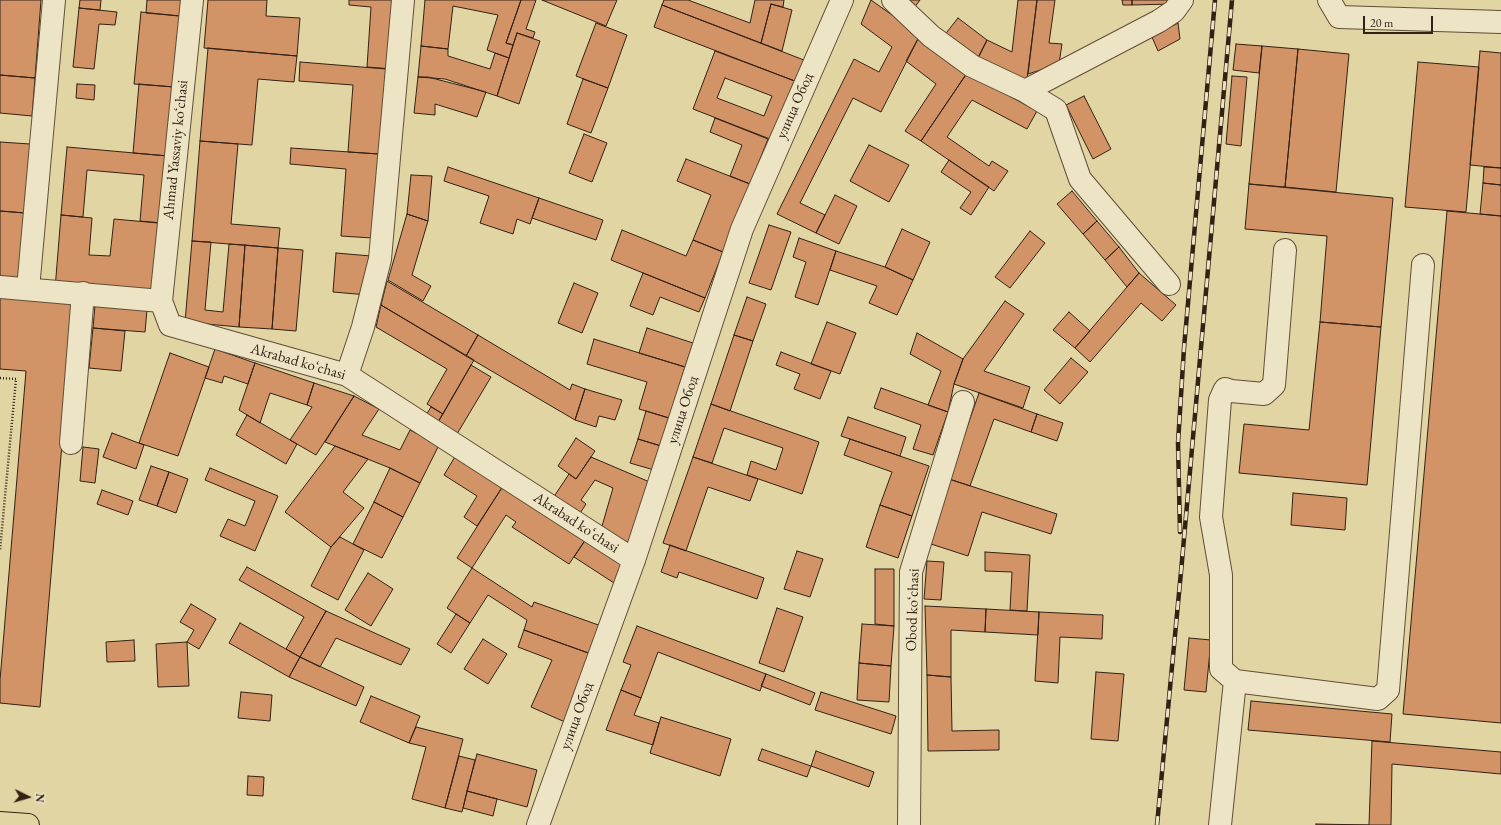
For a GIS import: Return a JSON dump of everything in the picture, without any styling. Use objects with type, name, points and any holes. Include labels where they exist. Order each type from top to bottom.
[{"type":"main road","points":[[0,823],[28,825]]},
{"type":"street","points":[[28,289],[54,0]]},
{"type":"street","name":"Ahmad Yassaviy koʻchasi","points":[[161,301],[192,0]]},
{"type":"street","points":[[347,375],[363,327],[380,259],[403,0]]},
{"type":"street","name":"улица Обод","points":[[538,825],[634,560],[742,229],[842,0]]},
{"type":"street","points":[[893,0],[931,36],[972,66],[1025,91],[1056,110],[1080,179],[1169,284]]},
{"type":"street","points":[[1025,91],[1159,21],[1174,11],[1182,0]]},
{"type":"street","points":[[1329,0],[1339,17],[1501,22]]},
{"type":"street","points":[[1285,250],[1274,385],[1264,394],[1231,391],[1225,389],[1220,400],[1211,517],[1221,575],[1221,669],[1235,680],[1378,699],[1388,690],[1423,265]]},
{"type":"street","points":[[0,287],[83,293],[161,301]]},
{"type":"street","points":[[71,443],[83,293]]},
{"type":"street","name":"Akrabad koʻchasi","points":[[161,301],[170,325],[347,375],[634,560]]},
{"type":"street","name":"Obod koʻchasi","points":[[910,825],[911,572],[963,402]]},
{"type":"street","points":[[1220,825],[1235,680]]},
{"type":"path","points":[[0,378],[16,379],[1,523],[0,550]]},
{"type":"building","points":[[0,0],[41,0],[35,78],[0,75]]},
{"type":"building","points":[[80,0],[101,0],[100,10],[79,8]]},
{"type":"building","points":[[147,0],[182,0],[180,16],[146,13]]},
{"type":"building","points":[[208,0],[267,0],[266,16],[300,18],[297,56],[204,48]]},
{"type":"building","points":[[349,0],[398,0],[393,69],[367,67],[371,7],[349,5]]},
{"type":"building","points":[[425,0],[521,0],[506,43],[513,45],[509,58],[487,50],[498,15],[453,6],[448,49],[421,46]]},
{"type":"building","points":[[521,0],[536,0],[526,29],[535,32],[533,38],[517,33],[513,45],[506,43]]},
{"type":"building","points":[[542,0],[617,0],[606,26]]},
{"type":"building","points":[[664,0],[688,0],[750,23],[755,0],[784,0],[783,7],[771,4],[761,43],[662,5]]},
{"type":"building","points":[[871,0],[920,35],[881,112],[853,98],[800,203],[825,215],[816,233],[777,214],[854,59],[879,72],[892,47],[861,24]]},
{"type":"building","points":[[903,0],[920,0],[914,8]]},
{"type":"building","points":[[1018,0],[1037,0],[1026,87],[976,62],[987,40],[1012,52]]},
{"type":"building","points":[[1037,0],[1055,0],[1049,43],[1062,44],[1059,64],[1028,74]]},
{"type":"building","points":[[1122,0],[1132,0],[1132,5],[1123,5]]},
{"type":"building","points":[[1132,0],[1173,0],[1173,4],[1132,5]]},
{"type":"building","points":[[771,4],[792,10],[782,51],[761,43]]},
{"type":"building","points":[[662,5],[809,62],[800,83],[654,27]]},
{"type":"building","points":[[79,8],[117,12],[115,25],[99,24],[94,69],[73,67]]},
{"type":"building","points":[[141,12],[180,16],[174,87],[134,84]]},
{"type":"building","points":[[958,18],[987,40],[976,62],[943,37]]},
{"type":"building","points":[[596,23],[627,35],[608,88],[576,76]]},
{"type":"building","points":[[1178,23],[1180,39],[1158,51],[1152,37]]},
{"type":"building","points":[[517,33],[540,41],[519,104],[497,96]]},
{"type":"building","points":[[920,35],[967,73],[921,141],[905,131],[936,84],[906,61]]},
{"type":"building","points":[[1236,44],[1262,46],[1259,73],[1233,70]]},
{"type":"building","points":[[421,46],[448,49],[448,56],[490,69],[495,53],[509,58],[497,96],[445,79],[418,77]]},
{"type":"building","points":[[1262,46],[1298,49],[1285,187],[1249,184]]},
{"type":"building","points":[[208,48],[297,56],[294,82],[258,79],[252,145],[200,141]]},
{"type":"building","points":[[1298,49],[1349,54],[1336,192],[1285,187]]},
{"type":"building","points":[[715,51],[800,83],[775,141],[693,109]],"holes":[[[725,78],[772,96],[764,116],[717,98]]]},
{"type":"building","points":[[1480,51],[1501,53],[1501,168],[1470,165]]},
{"type":"building","points":[[300,62],[386,69],[379,154],[348,152],[353,85],[299,81]]},
{"type":"building","points":[[1418,62],[1479,67],[1466,212],[1405,207]]},
{"type":"building","points":[[967,73],[1037,111],[1027,129],[972,100],[947,137],[989,166],[992,161],[1008,171],[994,191],[921,141]]},
{"type":"building","points":[[0,75],[35,78],[32,116],[0,113]]},
{"type":"building","points":[[1232,76],[1247,77],[1241,146],[1226,144]]},
{"type":"building","points":[[418,77],[428,77],[486,92],[477,117],[435,104],[435,115],[414,113]]},
{"type":"building","points":[[583,79],[608,88],[591,133],[567,124]]},
{"type":"building","points":[[77,84],[95,85],[94,100],[76,98]]},
{"type":"building","points":[[139,84],[174,87],[168,156],[133,153]]},
{"type":"building","points":[[1084,96],[1111,149],[1093,159],[1066,105]]},
{"type":"building","points":[[715,118],[768,139],[750,184],[730,176],[742,145],[710,132]]},
{"type":"building","points":[[584,134],[607,143],[592,182],[569,173]]},
{"type":"building","points":[[200,141],[238,144],[231,224],[280,228],[278,248],[192,241]]},
{"type":"building","points":[[0,142],[30,144],[25,213],[0,211]]},
{"type":"building","points":[[869,145],[909,165],[889,202],[850,181]]},
{"type":"building","points":[[67,147],[168,156],[162,223],[140,221],[144,175],[87,170],[83,217],[61,215]]},
{"type":"building","points":[[291,148],[379,154],[372,238],[341,236],[346,169],[290,164]]},
{"type":"building","points":[[686,159],[750,184],[723,252],[693,240],[711,195],[677,181]]},
{"type":"building","points":[[949,160],[989,187],[971,215],[960,208],[971,192],[941,172]]},
{"type":"building","points":[[448,167],[539,198],[530,224],[517,219],[513,234],[480,223],[489,196],[444,181]]},
{"type":"building","points":[[1484,167],[1501,168],[1501,185],[1483,183]]},
{"type":"building","points":[[411,175],[432,176],[428,221],[407,214]]},
{"type":"building","points":[[1483,183],[1501,185],[1501,216],[1480,214]]},
{"type":"building","points":[[1249,184],[1393,198],[1381,327],[1320,322],[1327,236],[1245,229]]},
{"type":"building","points":[[1072,191],[1097,221],[1083,234],[1057,204]]},
{"type":"building","points":[[835,195],[857,206],[839,244],[816,233]]},
{"type":"building","points":[[539,198],[603,220],[596,240],[532,218]]},
{"type":"building","points":[[0,211],[25,213],[19,286],[0,284]]},
{"type":"building","points":[[1447,211],[1501,216],[1501,723],[1403,714]]},
{"type":"building","points":[[407,214],[428,221],[412,275],[431,286],[423,301],[388,280]]},
{"type":"building","points":[[61,215],[92,218],[89,255],[110,256],[114,219],[158,223],[152,296],[55,289]]},
{"type":"building","points":[[1097,221],[1119,247],[1105,260],[1083,234]]},
{"type":"building","points":[[769,225],[791,232],[771,290],[749,283]]},
{"type":"building","points":[[902,229],[930,242],[913,280],[885,267]]},
{"type":"building","points":[[622,230],[686,256],[693,240],[723,252],[705,298],[611,260]]},
{"type":"building","points":[[1030,231],[1045,243],[1010,288],[995,277]]},
{"type":"building","points":[[799,238],[836,251],[818,305],[795,297],[806,262],[793,257]]},
{"type":"building","points":[[192,241],[211,242],[205,310],[223,312],[229,244],[245,245],[239,327],[185,322]]},
{"type":"building","points":[[245,245],[278,248],[272,329],[239,327]]},
{"type":"building","points":[[1119,247],[1139,273],[1127,287],[1105,260]]},
{"type":"building","points":[[278,248],[303,250],[296,331],[272,329]]},
{"type":"building","points":[[836,251],[885,267],[913,280],[897,315],[869,303],[877,286],[830,270]]},
{"type":"building","points":[[336,253],[371,256],[368,295],[333,292]]},
{"type":"building","points":[[643,273],[705,298],[699,312],[660,297],[653,315],[630,306]]},
{"type":"building","points":[[1139,273],[1176,305],[1162,321],[1141,303],[1090,362],[1075,348]]},
{"type":"building","points":[[387,281],[478,335],[466,356],[381,305]]},
{"type":"building","points":[[574,283],[598,293],[582,333],[558,323]]},
{"type":"building","points":[[0,294],[74,300],[40,707],[0,703],[0,680],[26,371],[0,369]]},
{"type":"building","points":[[747,297],[766,304],[753,341],[734,335]]},
{"type":"building","points":[[1005,301],[1024,314],[984,371],[1030,387],[1023,408],[954,384],[963,359]]},
{"type":"building","points":[[95,305],[147,310],[145,332],[93,328]]},
{"type":"building","points":[[381,305],[474,360],[443,414],[427,404],[447,369],[376,327]]},
{"type":"building","points":[[1069,312],[1090,331],[1075,348],[1053,330]]},
{"type":"building","points":[[827,322],[856,333],[840,374],[811,364]]},
{"type":"building","points":[[1320,322],[1381,327],[1367,485],[1239,473],[1244,424],[1309,430]]},
{"type":"building","points":[[93,328],[125,331],[121,371],[89,368]]},
{"type":"building","points":[[647,328],[693,343],[685,367],[639,353]]},
{"type":"building","points":[[917,333],[963,359],[954,384],[948,412],[928,405],[941,371],[910,354]]},
{"type":"building","points":[[478,335],[570,390],[572,384],[585,389],[575,420],[466,356]]},
{"type":"building","points":[[734,335],[753,341],[730,411],[711,404]]},
{"type":"building","points":[[594,339],[685,367],[669,418],[639,409],[647,382],[587,364]]},
{"type":"building","points":[[215,349],[255,363],[248,384],[224,376],[222,383],[205,378]]},
{"type":"building","points":[[781,352],[831,371],[820,399],[794,389],[800,374],[776,365]]},
{"type":"building","points":[[170,353],[209,367],[178,456],[139,443]]},
{"type":"building","points":[[1071,358],[1088,372],[1060,404],[1044,390]]},
{"type":"building","points":[[255,363],[314,383],[307,405],[270,393],[260,423],[239,410]]},
{"type":"building","points":[[471,365],[491,377],[454,439],[435,427]]},
{"type":"building","points":[[314,383],[354,396],[316,455],[290,440],[312,407],[307,405]]},
{"type":"building","points":[[881,388],[948,412],[933,455],[913,449],[921,425],[874,408]]},
{"type":"building","points":[[585,389],[622,400],[615,420],[599,416],[596,427],[575,420]]},
{"type":"building","points":[[979,393],[1037,414],[1031,432],[994,419],[970,486],[949,479]]},
{"type":"building","points":[[354,396],[379,409],[362,435],[400,450],[410,430],[439,445],[420,483],[390,468],[325,442]]},
{"type":"building","points":[[711,404],[819,442],[802,494],[747,475],[751,461],[776,470],[783,448],[724,428],[712,463],[693,457]]},
{"type":"building","points":[[431,407],[443,414],[435,427],[423,420]]},
{"type":"building","points":[[646,411],[669,418],[661,446],[638,439]]},
{"type":"building","points":[[1037,414],[1063,423],[1057,441],[1031,432]]},
{"type":"building","points":[[247,415],[297,444],[286,464],[236,435]]},
{"type":"building","points":[[848,417],[906,437],[900,456],[841,436]]},
{"type":"building","points":[[112,433],[144,445],[136,469],[103,457]]},
{"type":"building","points":[[576,438],[595,451],[576,479],[558,466]]},
{"type":"building","points":[[638,439],[661,446],[654,470],[630,463]]},
{"type":"building","points":[[850,439],[929,466],[912,516],[880,505],[892,472],[844,455]]},
{"type":"building","points":[[335,446],[368,459],[343,492],[364,508],[331,547],[285,512]]},
{"type":"building","points":[[83,447],[99,449],[95,483],[80,481]]},
{"type":"building","points":[[456,455],[503,486],[477,526],[464,517],[477,496],[444,475]]},
{"type":"building","points":[[591,457],[652,483],[631,554],[600,533],[613,488],[595,480],[581,500],[586,504],[577,518],[551,501],[569,474],[576,479]]},
{"type":"building","points":[[693,457],[758,479],[750,501],[708,487],[686,551],[663,543]]},
{"type":"building","points":[[151,466],[169,472],[157,506],[139,500]]},
{"type":"building","points":[[210,468],[278,496],[255,551],[220,536],[228,519],[245,526],[255,501],[205,480]]},
{"type":"building","points":[[390,468],[420,483],[403,517],[374,502]]},
{"type":"building","points":[[169,472],[188,479],[176,513],[157,506]]},
{"type":"building","points":[[949,479],[1057,514],[1051,534],[982,512],[968,556],[928,543]]},
{"type":"building","points":[[503,486],[586,539],[569,564],[512,527],[516,522],[506,515],[472,568],[457,558]]},
{"type":"building","points":[[102,490],[133,501],[128,515],[97,504]]},
{"type":"building","points":[[1293,493],[1347,498],[1345,530],[1291,525]]},
{"type":"building","points":[[374,502],[403,517],[382,558],[353,544]]},
{"type":"building","points":[[880,505],[912,516],[898,558],[866,547]]},
{"type":"building","points":[[340,537],[364,550],[338,600],[311,586],[331,547]]},
{"type":"building","points":[[586,539],[626,565],[614,583],[574,557]]},
{"type":"building","points":[[670,545],[764,578],[757,599],[679,572],[677,578],[661,572]]},
{"type":"building","points":[[797,551],[823,559],[810,597],[784,589]]},
{"type":"building","points":[[985,552],[1030,555],[1027,611],[1010,610],[1012,572],[985,571]]},
{"type":"building","points":[[927,561],[944,562],[941,600],[924,599]]},
{"type":"building","points":[[247,567],[326,611],[300,657],[286,649],[304,617],[239,580]]},
{"type":"building","points":[[472,568],[532,607],[534,602],[604,627],[594,655],[524,630],[527,620],[488,595],[470,623],[447,608]]},
{"type":"building","points":[[875,569],[894,569],[894,626],[875,624]]},
{"type":"building","points":[[368,573],[393,589],[371,626],[345,610]]},
{"type":"building","points":[[191,604],[216,619],[199,649],[187,642],[194,630],[180,622]]},
{"type":"building","points":[[925,606],[986,609],[985,632],[951,630],[951,677],[927,675]]},
{"type":"building","points":[[777,608],[803,617],[784,672],[759,663]]},
{"type":"building","points":[[986,609],[1039,612],[1038,635],[985,632]]},
{"type":"building","points":[[326,611],[410,649],[401,665],[336,638],[320,667],[300,657]]},
{"type":"building","points":[[1039,612],[1103,615],[1102,639],[1060,637],[1058,683],[1035,681]]},
{"type":"building","points":[[456,614],[470,623],[451,653],[437,644]]},
{"type":"building","points":[[240,623],[300,657],[289,677],[229,643]]},
{"type":"building","points":[[862,624],[894,626],[891,666],[859,663]]},
{"type":"building","points":[[637,626],[766,674],[760,691],[658,652],[641,698],[621,690],[631,665],[623,662]]},
{"type":"building","points":[[524,630],[594,655],[565,722],[531,707],[552,660],[518,647]]},
{"type":"building","points":[[1189,638],[1211,640],[1206,692],[1184,690]]},
{"type":"building","points":[[483,639],[507,654],[488,684],[464,669]]},
{"type":"building","points":[[134,640],[135,661],[107,662],[106,642]]},
{"type":"building","points":[[187,642],[189,686],[158,687],[156,644]]},
{"type":"building","points":[[300,657],[364,687],[356,706],[289,677]]},
{"type":"building","points":[[859,663],[891,666],[889,702],[857,700]]},
{"type":"building","points":[[1096,672],[1124,674],[1118,741],[1091,739]]},
{"type":"building","points":[[766,674],[815,693],[810,705],[761,686]]},
{"type":"building","points":[[927,675],[951,677],[952,731],[999,730],[999,750],[928,751]]},
{"type":"building","points":[[621,690],[641,698],[634,715],[659,723],[653,745],[606,730]]},
{"type":"building","points":[[241,692],[272,695],[270,721],[238,718]]},
{"type":"building","points":[[821,692],[896,716],[891,734],[815,710]]},
{"type":"building","points":[[371,696],[420,716],[409,743],[360,722]]},
{"type":"building","points":[[1251,701],[1392,714],[1390,742],[1248,730]]},
{"type":"building","points":[[661,717],[731,739],[720,776],[650,753]]},
{"type":"building","points":[[416,727],[463,739],[445,808],[412,799],[426,747],[409,743]]},
{"type":"building","points":[[1372,741],[1501,752],[1501,774],[1392,764],[1391,825],[1369,825]]},
{"type":"building","points":[[762,749],[811,766],[807,777],[758,760]]},
{"type":"building","points":[[816,751],[874,772],[869,787],[811,766]]},
{"type":"building","points":[[477,754],[537,770],[527,807],[467,791]]},
{"type":"building","points":[[459,756],[475,760],[462,812],[445,808]]},
{"type":"building","points":[[248,776],[264,777],[263,796],[247,795]]},
{"type":"building","points":[[467,791],[497,799],[493,816],[463,808]]},
{"type":"building","points":[[1316,824],[1369,825],[1316,825]]},
{"type":"railway","points":[[1180,532],[1178,443],[1184,348],[1215,0]]},
{"type":"railway","points":[[1157,825],[1232,0]]}]
